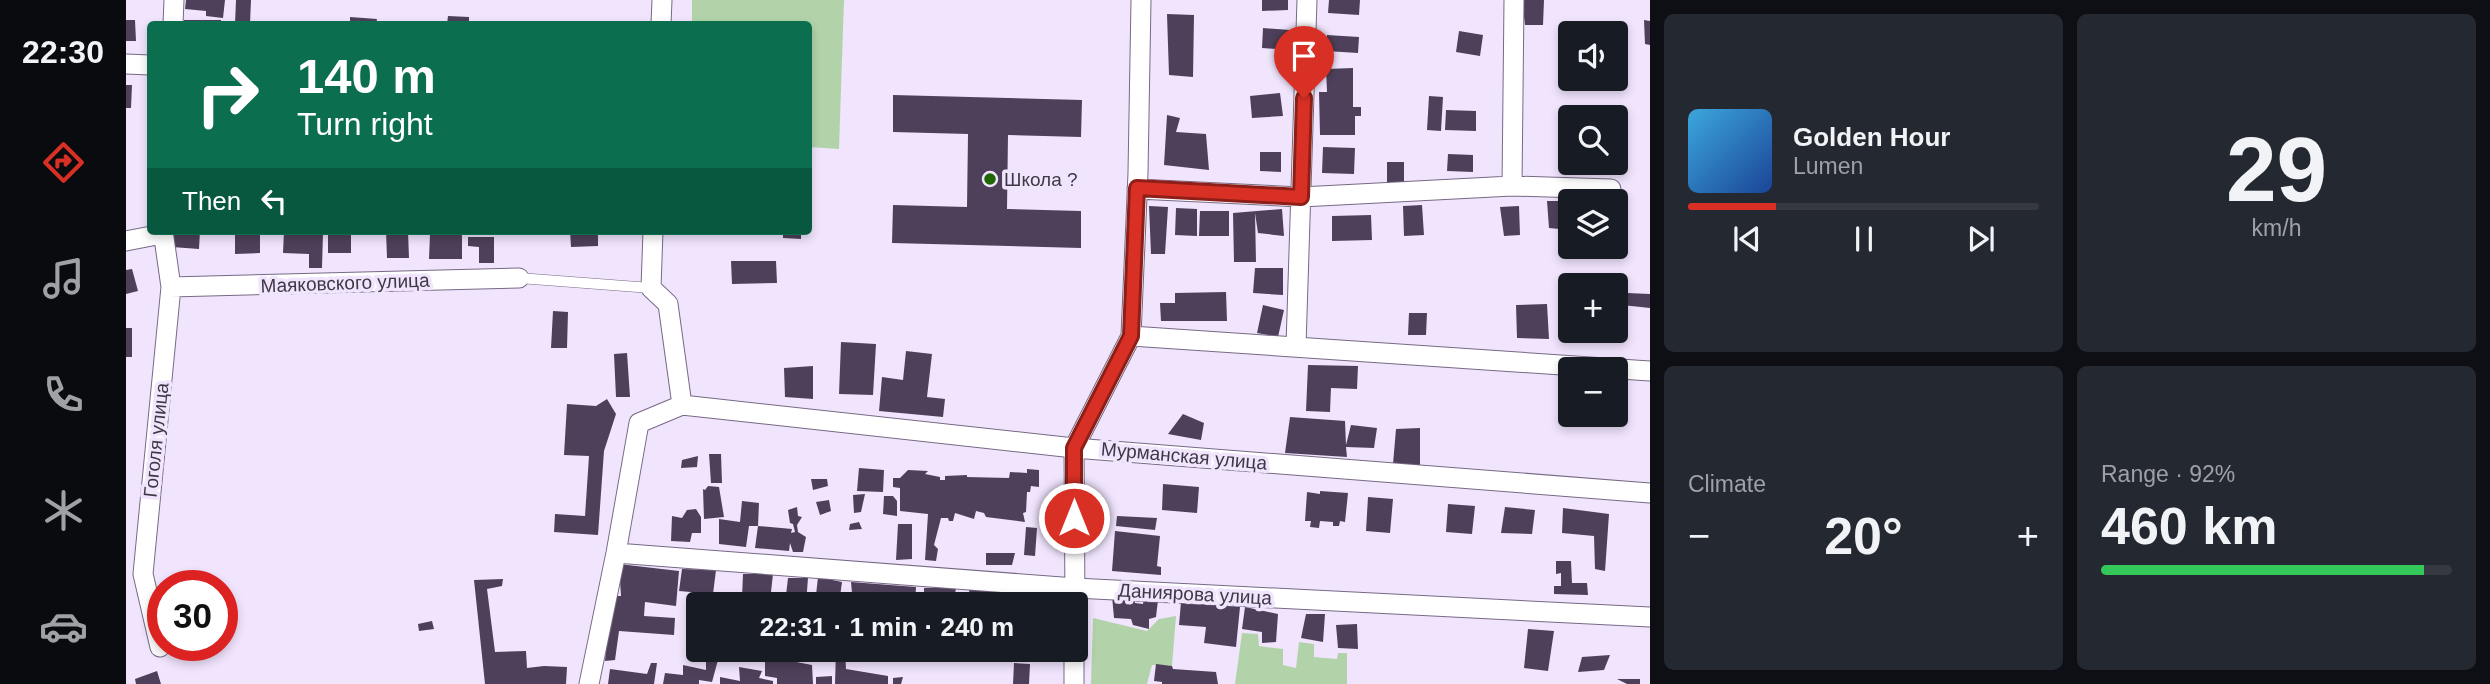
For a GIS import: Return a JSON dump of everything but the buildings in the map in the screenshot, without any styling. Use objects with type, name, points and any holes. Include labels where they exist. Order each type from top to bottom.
[{"type":"street","points":[[173,21],[174,0]]},
{"type":"street","points":[[661,21],[662,0]]},
{"type":"street","points":[[1075,592],[1074,448],[1131,336],[1140,0]]},
{"type":"street","points":[[1296,346],[1307,0]]},
{"type":"street","points":[[1512,186],[1514,0]]},
{"type":"street","points":[[126,64],[147,65]]},
{"type":"street","points":[[1137,188],[1301,197],[1512,186],[1611,189]]},
{"type":"street","points":[[126,241],[150,235]]},
{"type":"street","name":"Гоголя улица","points":[[147,592],[143,575],[172,287],[163,235]]},
{"type":"street","points":[[653,235],[651,288],[668,304],[682,405]]},
{"type":"street","name":"Маяковского улица","points":[[172,287],[519,278]]},
{"type":"street","points":[[1131,336],[1650,371]]},
{"type":"street","name":"Мурманская улица","points":[[616,552],[639,423],[682,405],[1074,448],[1650,493]]},
{"type":"street","points":[[589,684],[616,552]]},
{"type":"street","name":"Даниярова улица","points":[[616,552],[1033,592]]},
{"type":"street","name":"Даниярова улица","points":[[1088,596],[1650,617]]},
{"type":"street","points":[[1074,662],[1074,684]]},
{"type":"lane","points":[[519,278],[651,288]]},
{"type":"green space","points":[[692,0],[844,0],[839,149],[812,147],[812,21],[692,21]]},
{"type":"green space","points":[[1176,616],[1172,666],[1152,665],[1147,684],[1091,684],[1093,618],[1147,631],[1159,619]]},
{"type":"green space","points":[[1242,633],[1258,634],[1259,646],[1283,649],[1283,665],[1296,668],[1299,642],[1314,644],[1314,657],[1337,659],[1338,653],[1347,653],[1347,684],[1235,684]]},
{"type":"place","name":"Школа ?","points":[[990,179]]},
{"type":"route","points":[[1074,518],[1074,448],[1131,336],[1137,188],[1301,197],[1304,98]]}]
